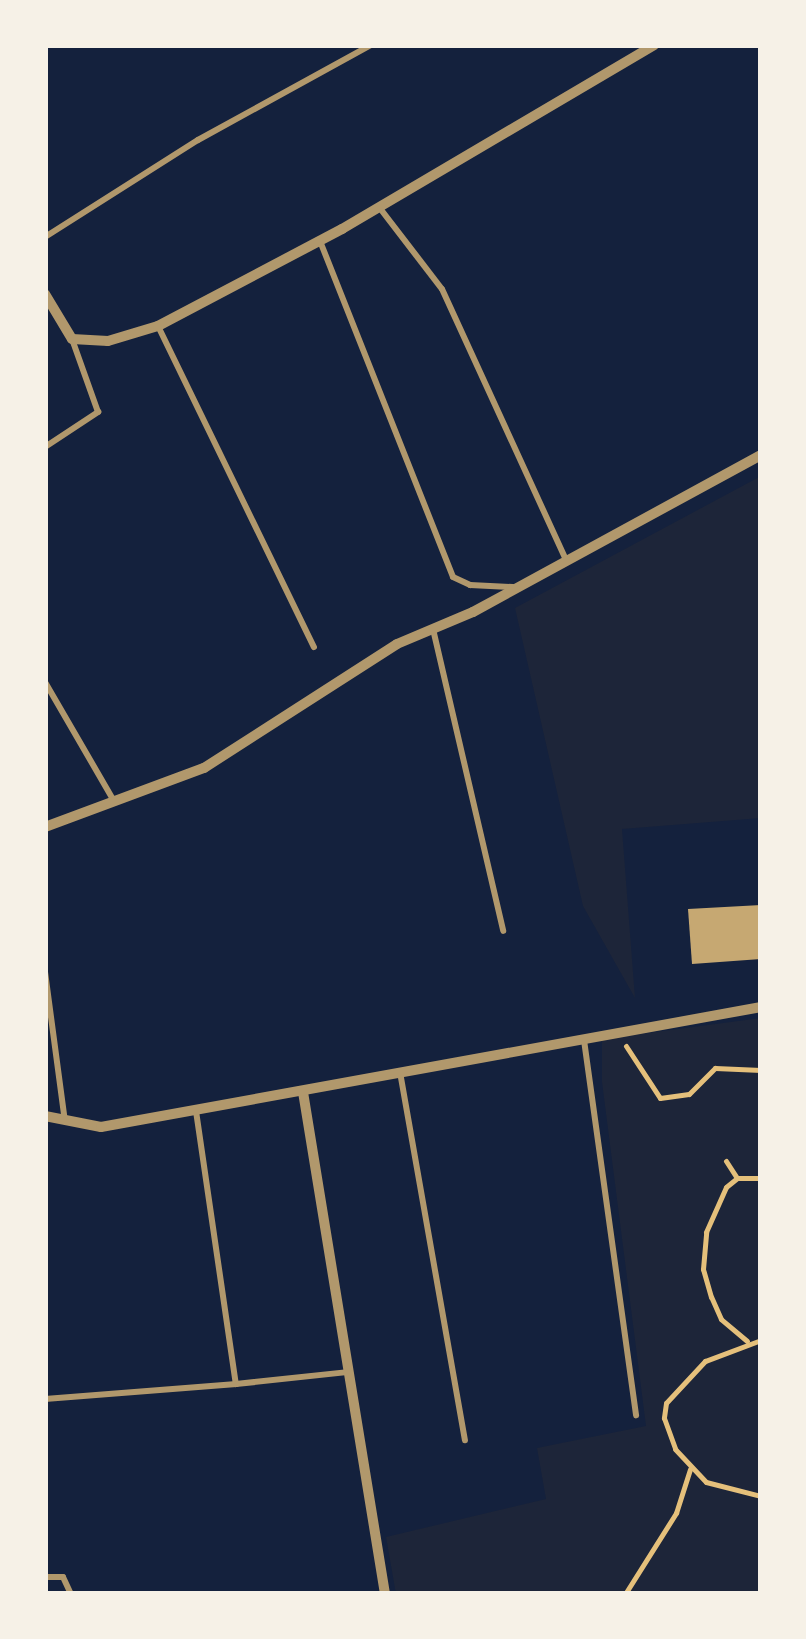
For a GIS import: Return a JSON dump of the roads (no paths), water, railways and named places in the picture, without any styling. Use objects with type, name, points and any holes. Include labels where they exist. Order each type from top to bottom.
[{"type":"street","points":[[45,294],[72,339],[108,341],[158,326],[320,241],[654,45]]},
{"type":"street","points":[[45,827],[204,768],[397,644],[519,587],[761,456]]},
{"type":"street","points":[[45,1116],[100,1127],[303,1092],[617,1028],[761,1007]]},
{"type":"street","points":[[303,1092],[385,1594]]},
{"type":"lane","points":[[45,237],[198,140],[371,45]]},
{"type":"lane","points":[[379,207],[442,288],[566,562]]},
{"type":"lane","points":[[320,241],[453,576],[470,585],[519,587]]},
{"type":"lane","points":[[158,326],[314,648]]},
{"type":"lane","points":[[45,447],[98,412],[72,339]]},
{"type":"lane","points":[[434,629],[503,931]]},
{"type":"lane","points":[[45,682],[114,801]]},
{"type":"lane","points":[[45,972],[65,1122]]},
{"type":"lane","points":[[583,1035],[636,1415]]},
{"type":"lane","points":[[400,1072],[465,1440]]},
{"type":"lane","points":[[196,1111],[236,1384]]},
{"type":"lane","points":[[45,1398],[348,1372]]},
{"type":"lane","points":[[45,1577],[64,1577],[71,1594]]}]
